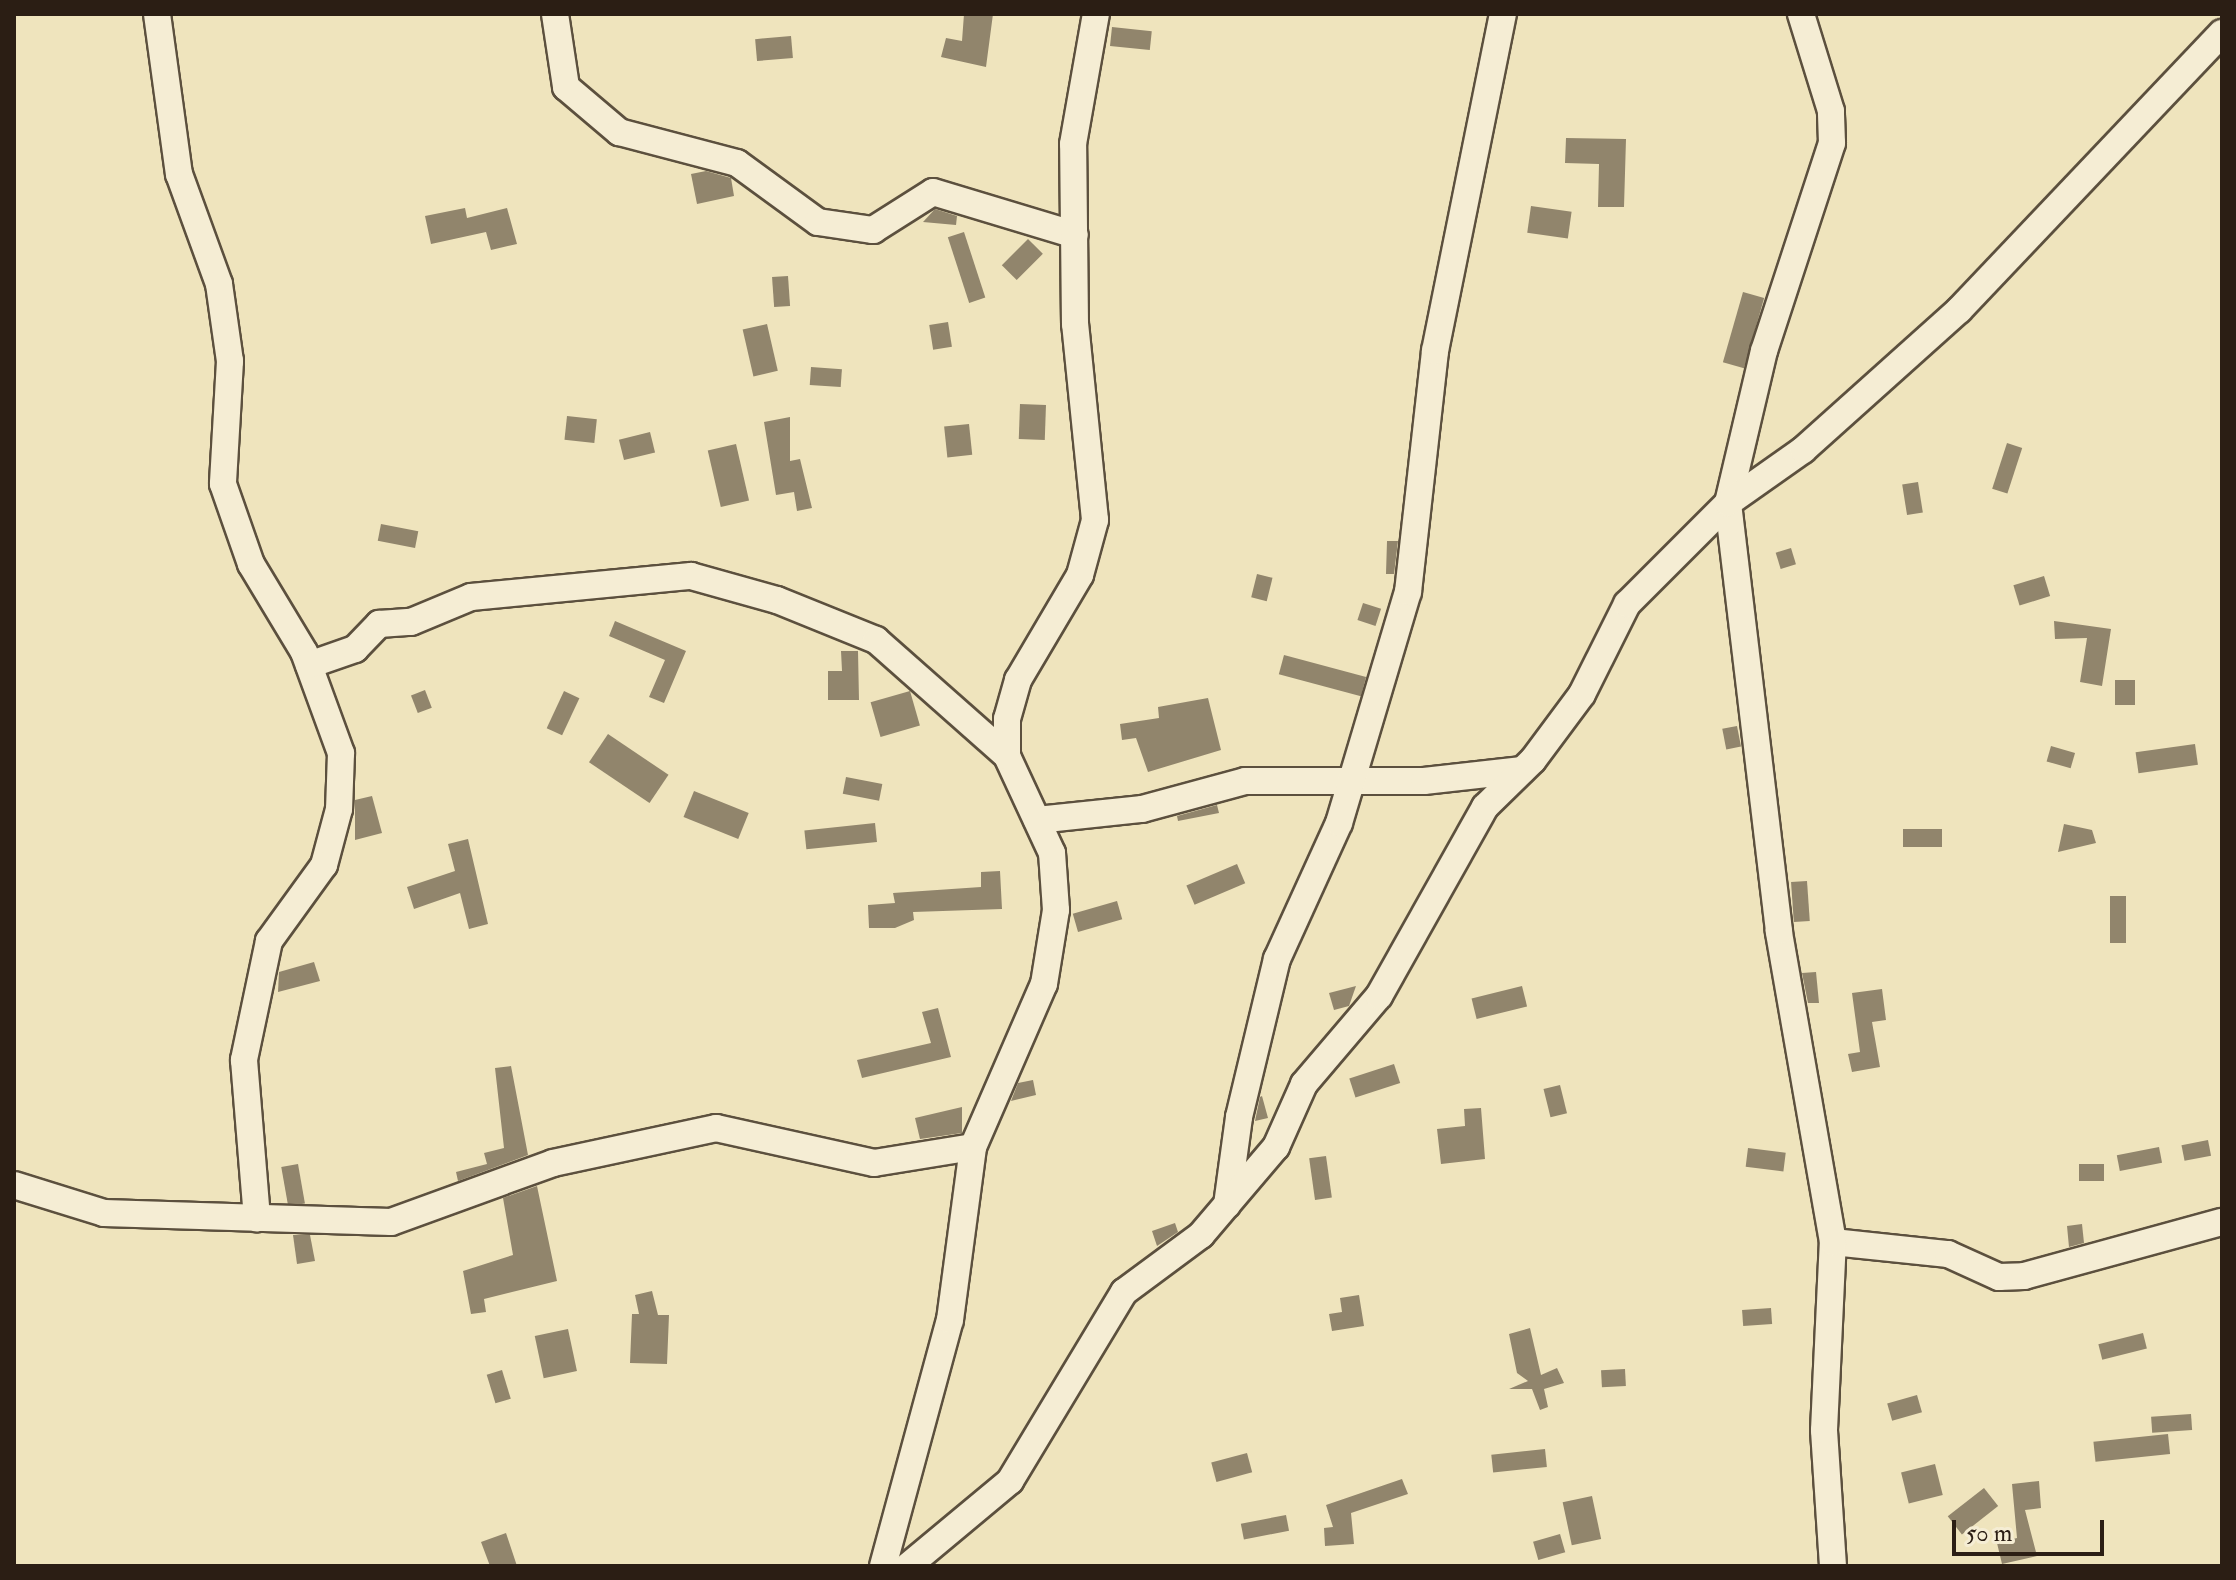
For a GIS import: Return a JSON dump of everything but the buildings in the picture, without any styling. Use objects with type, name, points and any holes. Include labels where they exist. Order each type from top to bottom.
[{"type":"street","points":[[157,14],[179,174],[219,284],[230,361],[223,484],[251,564],[309,665],[338,740],[339,809],[316,882],[276,929],[263,960],[244,1060],[257,1218]]},
{"type":"street","points":[[555,14],[566,87],[619,132],[737,163],[818,222],[873,230],[933,192],[1075,235]]},
{"type":"street","points":[[1007,756],[1018,680],[1080,575],[1095,520],[1075,324],[1075,235],[1076,115],[1096,14]]},
{"type":"street","points":[[1226,1209],[1239,1117],[1277,959],[1339,823],[1349,779],[1408,592],[1435,351],[1503,14]]},
{"type":"street","points":[[1801,14],[1831,111],[1832,143],[1764,351],[1728,503],[1779,931],[1833,1242],[1824,1430],[1833,1566]]},
{"type":"street","points":[[908,1566],[1010,1481],[1124,1292],[1226,1209],[1276,1147],[1324,1055],[1379,996],[1485,807],[1522,770],[1582,694],[1627,604],[1728,503],[1803,450],[1959,310],[2222,33]]},
{"type":"street","points":[[309,665],[355,649],[379,624],[411,622],[471,597],[691,576],[777,600],[876,640],[1007,756],[1052,853],[1056,910],[1044,984],[973,1147],[950,1320],[883,1566]]},
{"type":"street","points":[[1037,820],[1142,809],[1245,781],[1424,781],[1522,770]]},
{"type":"street","points":[[14,1185],[104,1213],[406,1219],[553,1163],[716,1128],[874,1163],[973,1147]]},
{"type":"street","points":[[1833,1242],[1932,1251],[1999,1277],[2024,1276],[2222,1222]]}]
